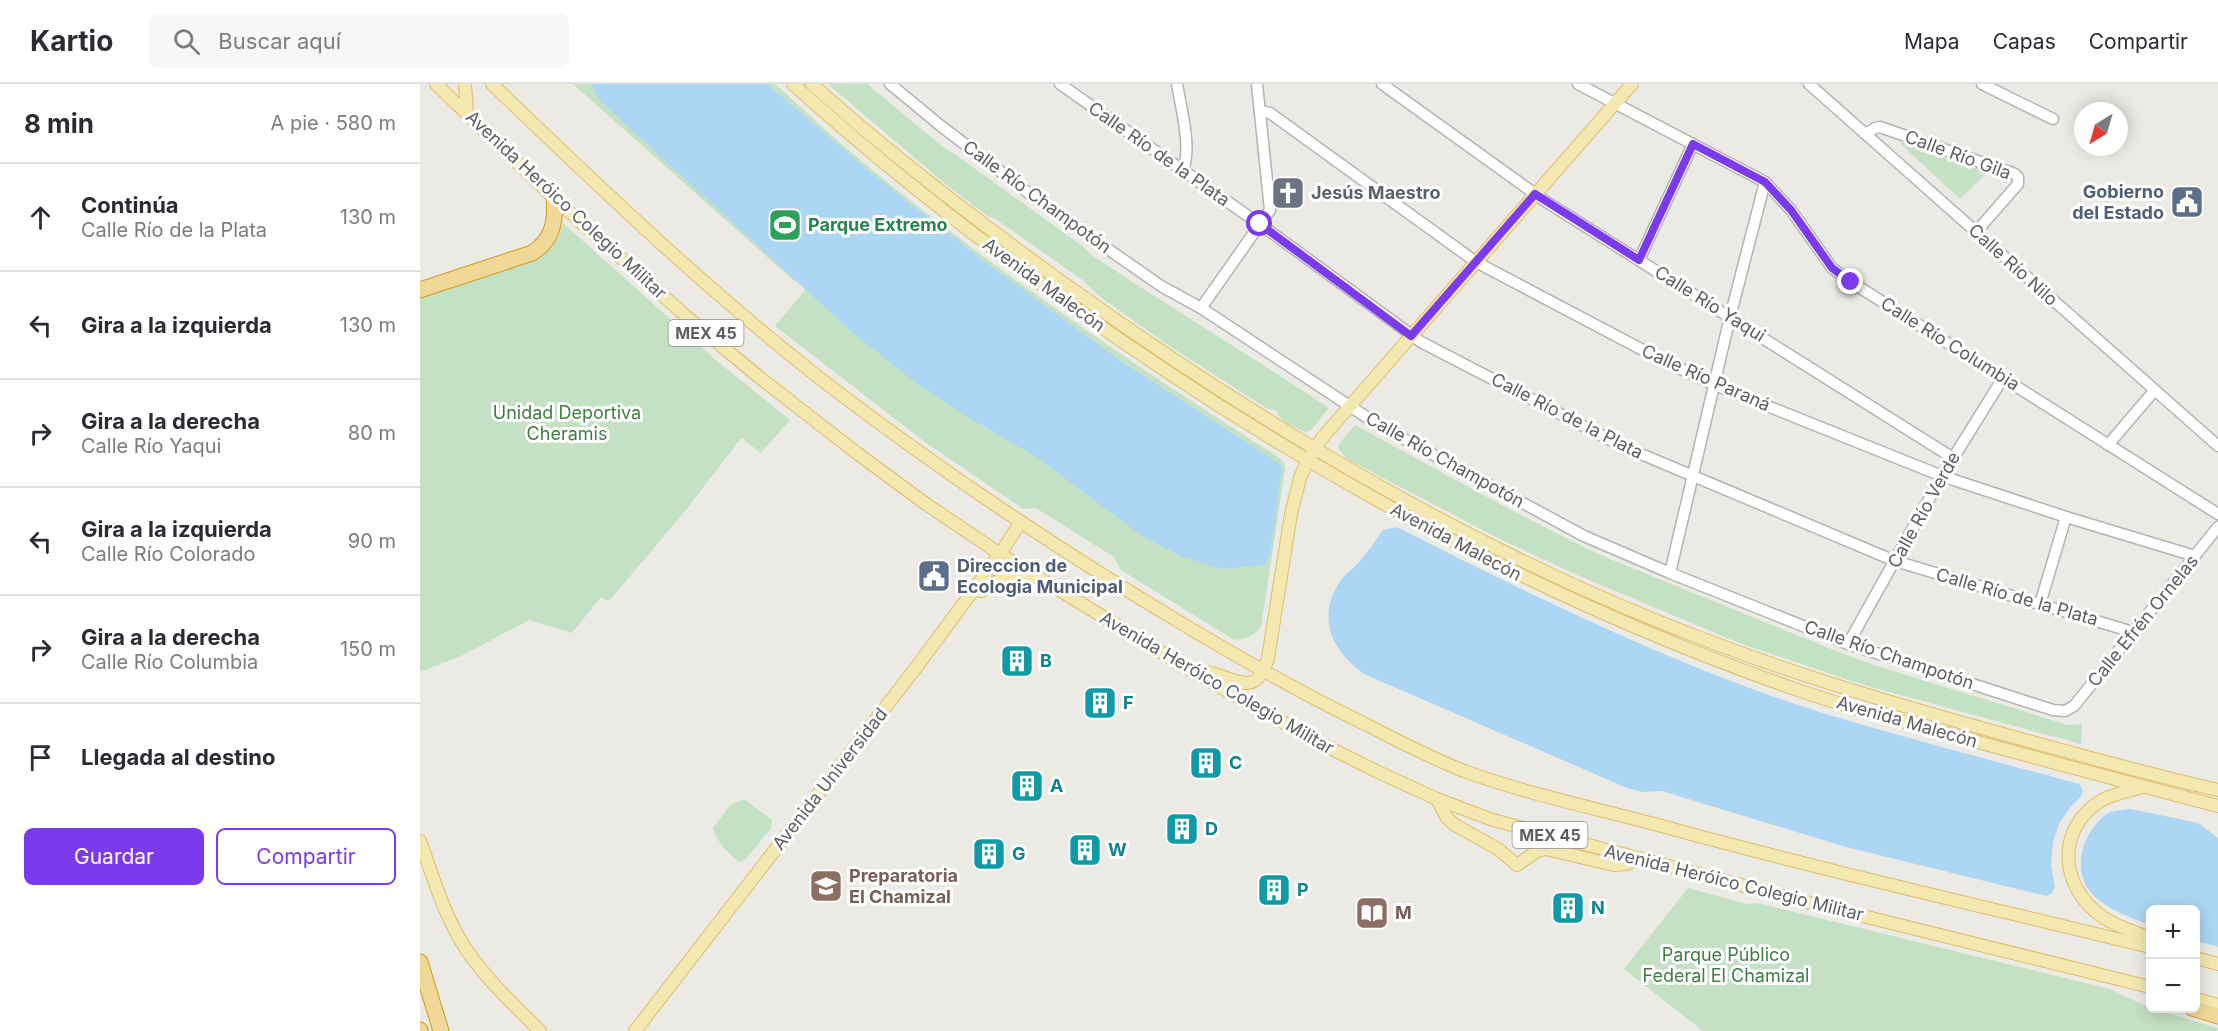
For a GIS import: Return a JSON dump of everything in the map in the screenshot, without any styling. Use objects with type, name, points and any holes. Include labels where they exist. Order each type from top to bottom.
[{"type":"highway","points":[[420,290],[532,253],[540,248],[551,233],[555,219],[555,198]]},
{"type":"highway","points":[[420,962],[441,1031]]},
{"type":"highway","points":[[2200,1010],[2218,1016]]},
{"type":"main road","name":"Avenida Heróico Colegio Militar","points":[[436,84],[555,198],[688,318],[800,410],[926,504],[1000,554],[1192,671],[1314,740],[1437,799],[1493,820],[1794,899],[2146,986]]},
{"type":"main road","points":[[465,84],[467,114]]},
{"type":"main road","name":"Avenida Heróico Colegio Militar","points":[[492,84],[632,217],[785,350],[921,454],[1020,523],[1131,593],[1263,671],[1406,745],[1467,772],[1766,854],[2146,946]]},
{"type":"main road","name":"Avenida Malecón","points":[[793,84],[933,203],[1020,268],[1188,387],[1307,462],[1507,570],[1723,662],[1834,702],[2218,806]]},
{"type":"main road","name":"Avenida Malecón","points":[[812,84],[909,166],[1038,265],[1142,339],[1315,449],[1500,550],[1575,585],[1717,645],[1812,679],[1886,702],[2218,790]]},
{"type":"main road","points":[[1192,671],[1213,673],[1242,684],[1256,681],[1268,658],[1296,493],[1307,462],[1315,449],[1632,84]]},
{"type":"main road","name":"Avenida Universidad","points":[[635,1031],[974,590],[1020,523]]},
{"type":"main road","points":[[974,590],[982,591],[990,584],[1006,578],[1038,577]]},
{"type":"main road","points":[[2143,787],[2104,799],[2092,807],[2075,830],[2067,862],[2075,888],[2090,907],[2116,925],[2146,936]]},
{"type":"main road","points":[[1437,799],[1447,818],[1455,825],[1498,849],[1517,865],[1537,851],[1546,849],[1614,865],[1627,864],[1639,858]]},
{"type":"main road","points":[[420,842],[443,902],[468,952],[491,980],[540,1031]]},
{"type":"main road","points":[[2200,959],[2218,964]]},
{"type":"main road","points":[[2200,1000],[2218,1005]]},
{"type":"street","name":"Calle Río Champotón","points":[[890,84],[940,126],[1039,201],[1161,286],[1201,308],[1380,426],[1584,536],[1848,644],[2053,710],[2065,711]]},
{"type":"street","name":"Calle Río de la Plata","points":[[1060,84],[1260,224],[1411,336],[1622,446],[1895,561],[2133,632]]},
{"type":"street","points":[[1177,84],[1186,140],[1186,162],[1183,170]]},
{"type":"street","points":[[1201,308],[1270,210],[1257,84]]},
{"type":"street","name":"Calle Río Yaqui","points":[[1382,84],[1535,194],[1953,458]]},
{"type":"street","name":"Calle Río Columbia","points":[[1578,84],[1765,182],[1791,210],[1832,268],[1851,282],[2218,514]]},
{"type":"street","name":"Calle Río Nilo","points":[[1809,84],[2218,446]]},
{"type":"street","points":[[1982,84],[2053,118]]},
{"type":"street","name":"Calle Río Paraná","points":[[1260,111],[1270,113],[1476,262],[1660,359],[1715,385],[1942,476],[2195,556]]},
{"type":"street","name":"Calle Río Gila","points":[[1865,134],[1880,127],[2015,174],[2018,177],[2018,184],[1976,232]]},
{"type":"street","points":[[1639,260],[1693,144]]},
{"type":"street","points":[[1670,573],[1730,317],[1765,182]]},
{"type":"street","name":"Calle Río Verde","points":[[1848,644],[1942,476],[2003,378]]},
{"type":"street","points":[[2108,445],[2154,391]]},
{"type":"street","points":[[2040,604],[2066,517]]},
{"type":"street","name":"Calle Efrén Ornelas","points":[[2065,711],[2074,706],[2218,527]]},
{"type":"green space","points":[[573,84],[775,84],[867,166],[976,251],[1124,356],[1284,462],[1285,470],[1261,627],[1249,637],[1234,640],[1121,570],[1114,557],[1036,508],[1023,509],[925,442],[775,326],[811,283],[801,274],[794,281]]},
{"type":"green space","points":[[828,84],[867,84],[944,148],[1081,245],[1093,256],[1329,408],[1310,431],[1305,432],[1285,422],[1276,410],[1268,409],[1171,347],[1100,297],[1084,281],[994,218],[987,216],[942,181]]},
{"type":"green space","points":[[1901,142],[1988,172],[1960,199]]},
{"type":"green space","name":"Unidad Deportiva Cheramis","points":[[563,223],[717,361],[790,420],[761,453],[741,438],[686,510],[609,601],[601,597],[572,633],[529,620],[463,655],[420,672],[420,298],[538,260],[554,244]]},
{"type":"green space","points":[[1355,425],[1593,552],[1877,666],[2068,725],[2082,724],[2081,744],[1864,685],[1739,643],[1577,575],[1496,537],[1347,459],[1338,448]]},
{"type":"green space","points":[[744,799],[772,820],[771,828],[745,860],[739,862],[720,842],[713,828],[730,805]]},
{"type":"green space","name":"Parque Público Federal El Chamizal","points":[[1688,888],[1747,904],[1757,903],[2110,989],[2146,1006],[2146,1013],[2167,1013],[2218,1028],[2218,1031],[1703,1031],[1624,969]]},
{"type":"water","points":[[591,84],[767,84],[870,172],[982,260],[1119,360],[1280,464],[1282,469],[1270,555],[1264,565],[1221,569],[1181,556],[1142,536],[1039,459],[920,386],[855,335],[599,100]]},
{"type":"water","points":[[1397,527],[1554,605],[1716,676],[1826,714],[2079,784],[2083,790],[2081,796],[2059,824],[2053,842],[2051,865],[2055,887],[2052,893],[2046,896],[1846,847],[1662,791],[1643,792],[1627,788],[1364,674],[1336,645],[1331,634],[1329,610],[1332,597],[1343,577],[1356,566],[1383,530]]},
{"type":"water","points":[[2131,809],[2198,823],[2218,838],[2218,947],[2200,942],[2200,905],[2146,905],[2146,923],[2120,913],[2093,895],[2083,878],[2081,858],[2083,848],[2092,829],[2101,818],[2114,811]]},
{"type":"place","name":"Jesús Maestro","points":[[1288,193]]},
{"type":"place","name":"Gobierno del Estado","points":[[2187,202]]},
{"type":"place","name":"Parque Extremo","points":[[785,225]]},
{"type":"place","name":"Direccion de Ecologia Municipal","points":[[934,576]]},
{"type":"place","name":"B","points":[[1017,661]]},
{"type":"place","name":"F","points":[[1100,703]]},
{"type":"place","name":"C","points":[[1206,763]]},
{"type":"place","name":"A","points":[[1027,786]]},
{"type":"place","name":"D","points":[[1182,829]]},
{"type":"place","name":"W","points":[[1085,850]]},
{"type":"place","name":"G","points":[[989,854]]},
{"type":"place","name":"Preparatoria El Chamizal","points":[[826,886]]},
{"type":"place","name":"P","points":[[1274,890]]},
{"type":"place","name":"N","points":[[1568,908]]},
{"type":"place","name":"M","points":[[1372,913]]},
{"type":"route","points":[[1260,224],[1411,336],[1535,194],[1639,260],[1693,144],[1765,182],[1791,210],[1832,268],[1851,282]]}]
